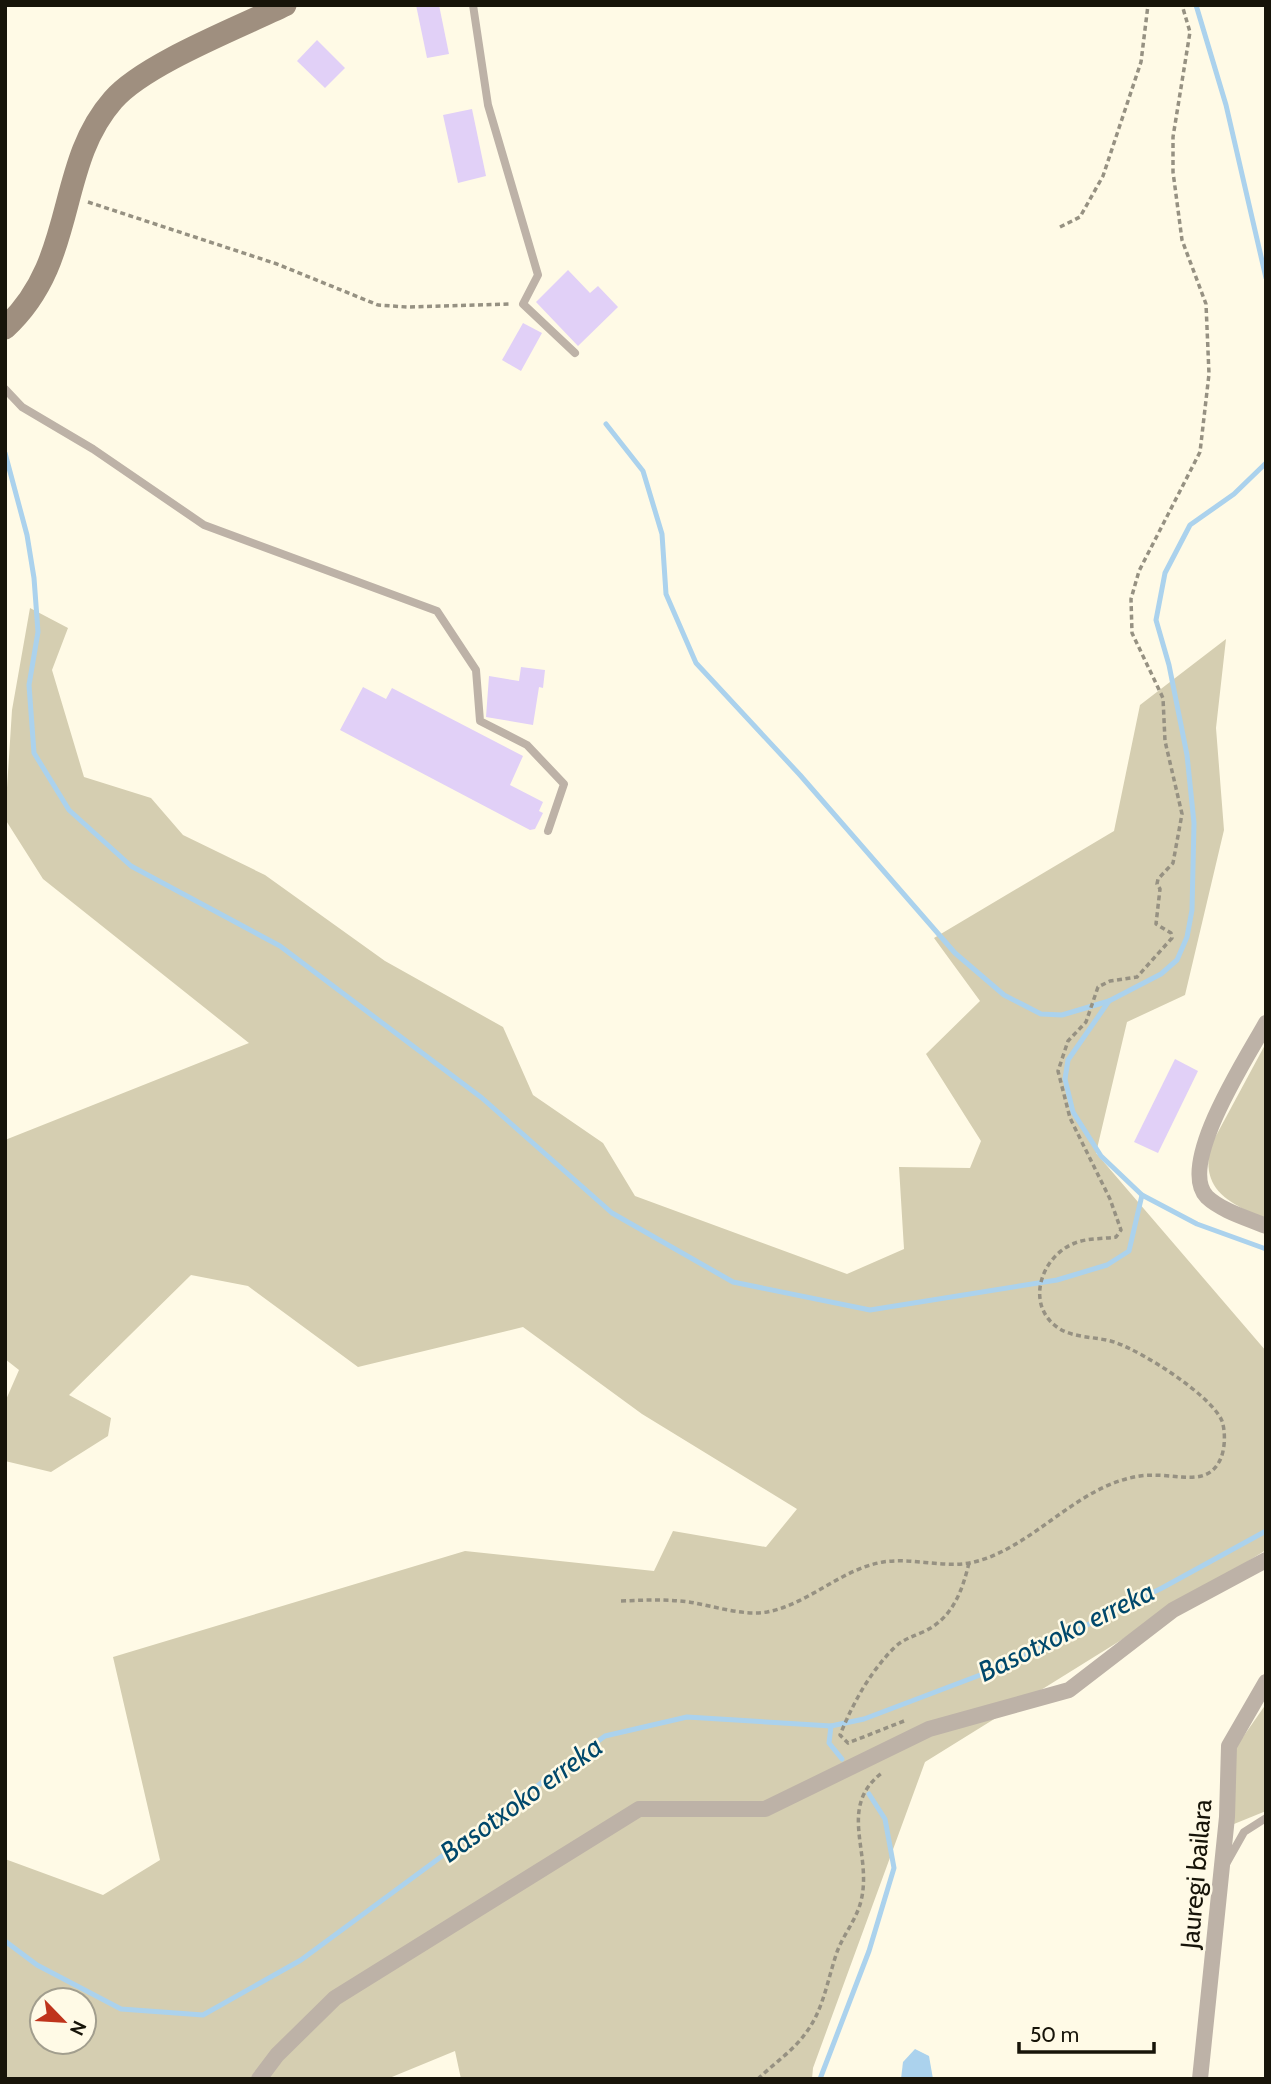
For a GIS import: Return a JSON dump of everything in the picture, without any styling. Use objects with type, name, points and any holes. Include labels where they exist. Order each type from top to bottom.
[{"type":"street","points":[[5,328],[28,304],[54,257],[88,141],[113,99],[156,68],[285,5]]},
{"type":"street","points":[[1266,1023],[1201,1147],[1198,1173],[1205,1195],[1222,1207],[1266,1226]]},
{"type":"street","points":[[259,2079],[277,2055],[335,1998],[639,1809],[765,1809],[929,1729],[1069,1690],[1173,1610],[1266,1560]]},
{"type":"street","name":"Jauregi bailara","points":[[1200,2079],[1221,1873],[1229,1746],[1266,1682]]},
{"type":"lane","points":[[472,5],[488,105],[538,275],[523,304],[575,353]]},
{"type":"lane","points":[[5,389],[22,407],[93,449],[204,525],[438,611],[475,670],[480,721],[527,745],[564,784],[548,831]]},
{"type":"lane","points":[[1221,1873],[1244,1832],[1266,1818]]},
{"type":"path","points":[[1060,227],[1080,217],[1103,176],[1137,75],[1148,5]]},
{"type":"path","points":[[621,1601],[665,1599],[763,1613],[792,1604],[873,1564],[905,1561],[969,1563],[1012,1546],[1064,1510],[1127,1479],[1143,1475],[1198,1477],[1208,1474],[1221,1460],[1224,1445],[1221,1420],[1205,1400],[1137,1352],[1116,1343],[1060,1330],[1041,1310],[1038,1298],[1042,1276],[1063,1251],[1082,1241],[1116,1237],[1121,1230],[1110,1199],[1070,1118],[1060,1086],[1060,1061],[1072,1035],[1086,1022],[1098,987],[1110,981],[1137,977],[1172,938],[1171,933],[1156,924],[1160,889],[1157,884],[1158,879],[1173,863],[1182,814],[1165,741],[1163,698],[1132,634],[1130,611],[1139,571],[1200,452],[1209,374],[1206,304],[1182,240],[1172,172],[1173,137],[1190,32],[1182,5]]},
{"type":"path","points":[[70,196],[277,264],[378,305],[407,307],[523,304]]},
{"type":"path","points":[[848,1743],[840,1735],[876,1667],[896,1645],[939,1623],[961,1594],[969,1563]]},
{"type":"path","points":[[758,2079],[804,2036],[824,1998],[835,1956],[861,1899],[864,1859],[857,1807],[870,1781],[887,1769]]},
{"type":"shaded area","points":[[30,608],[68,628],[52,670],[84,777],[151,798],[183,835],[265,875],[385,961],[503,1027],[533,1095],[603,1143],[635,1196],[847,1274],[904,1249],[899,1167],[970,1168],[981,1141],[926,1054],[980,1001],[934,938],[1114,831],[1140,705],[1226,639],[1216,728],[1224,830],[1185,995],[1127,1022],[1096,1153],[1266,1351],[1266,1550],[925,1762],[813,2068],[812,2079],[461,2079],[455,2051],[387,2079],[5,2079],[5,1859],[103,1895],[160,1860],[113,1657],[465,1551],[654,1571],[673,1531],[766,1547],[797,1509],[642,1414],[523,1327],[358,1367],[248,1286],[191,1275],[69,1395],[111,1418],[108,1436],[51,1472],[5,1461],[5,1402],[19,1370],[5,1359],[5,1140],[249,1043],[43,879],[5,819],[12,710]]},
{"type":"shaded area","points":[[1266,1043],[1266,1219],[1220,1193],[1209,1173],[1208,1160],[1211,1145]]},
{"type":"shaded area","points":[[1266,1704],[1266,1811],[1234,1824],[1236,1747]]},
{"type":"water","points":[[915,2049],[929,2056],[933,2079],[901,2079],[903,2062]]},
{"type":"building","points":[[416,5],[439,5],[449,54],[427,58]]},
{"type":"building","points":[[317,40],[345,68],[325,88],[297,61]]},
{"type":"building","points":[[472,109],[486,176],[458,183],[443,115]]},
{"type":"building","points":[[568,270],[590,293],[598,286],[618,307],[578,346],[536,302]]},
{"type":"building","points":[[523,323],[542,333],[521,371],[502,360]]},
{"type":"building","points":[[521,667],[545,670],[543,688],[539,687],[533,725],[486,717],[489,676],[519,681]]},
{"type":"building","points":[[363,687],[386,699],[392,688],[523,756],[510,785],[543,802],[539,811],[543,813],[535,829],[530,830],[340,730]]},
{"type":"building","points":[[1175,1059],[1198,1071],[1158,1153],[1134,1142]]},
{"type":"waterway","name":"Basotxoko erreka","points":[[1196,5],[1226,105],[1266,278]]},
{"type":"waterway","points":[[606,424],[643,471],[662,534],[666,594],[696,663],[800,775],[955,953],[1004,995],[1041,1014],[1062,1015],[1109,1001]]},
{"type":"waterway","points":[[5,453],[27,535],[34,578],[38,632],[29,685],[34,753],[69,810],[131,866],[280,946],[482,1098],[612,1213],[733,1282],[870,1310],[1057,1280],[1107,1265],[1129,1251],[1142,1195]]},
{"type":"waterway","name":"Basotxoko erreka","points":[[1266,463],[1234,494],[1190,525],[1165,573],[1156,620],[1169,665],[1187,755],[1194,823],[1192,910],[1187,937],[1177,960],[1161,974],[1109,1001],[1068,1060],[1065,1079],[1073,1112],[1101,1156],[1142,1195],[1197,1224],[1266,1249]]},
{"type":"waterway","name":"Basotxoko erreka","points":[[5,1941],[37,1965],[121,2009],[203,2015],[301,1960],[605,1736],[687,1717],[831,1726],[864,1719],[1004,1666],[1162,1588],[1266,1531]]},
{"type":"waterway","points":[[831,1726],[829,1743],[842,1759]]},
{"type":"waterway","points":[[820,2079],[869,1951],[894,1868],[885,1819],[869,1794]]}]
